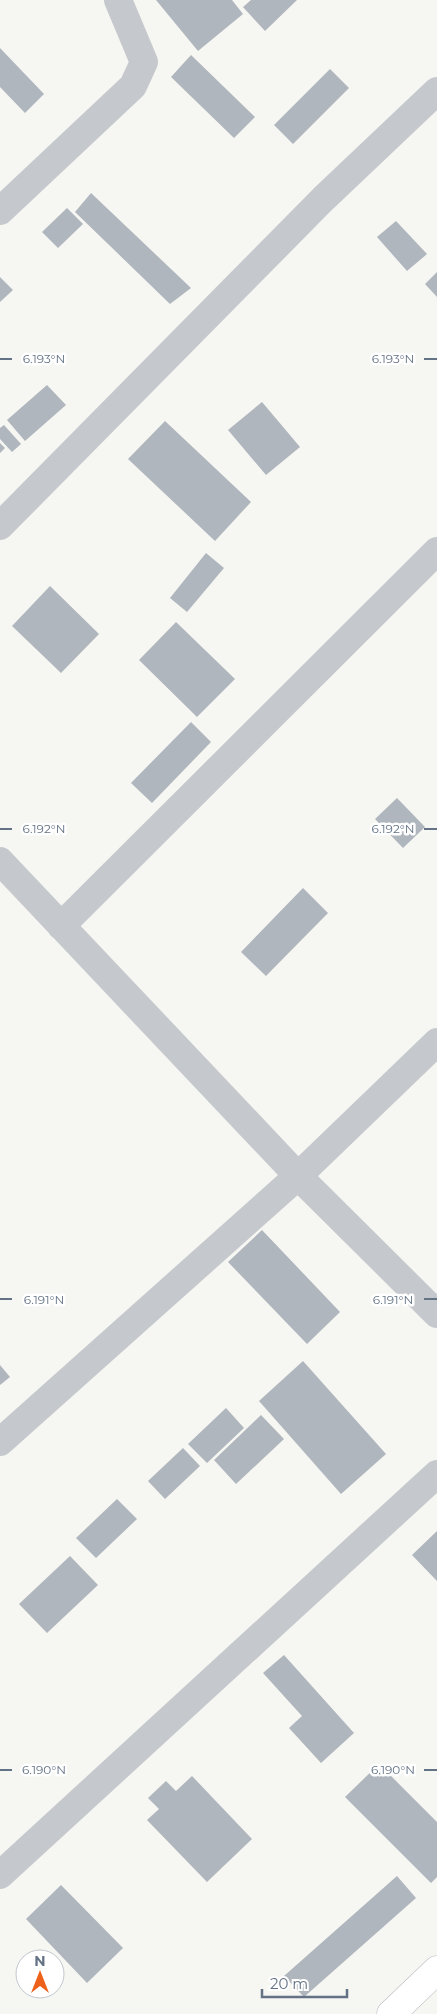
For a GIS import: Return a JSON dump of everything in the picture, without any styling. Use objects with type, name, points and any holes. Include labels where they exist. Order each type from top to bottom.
[{"type":"main road","points":[[391,2014],[437,1970]]},
{"type":"street","points":[[0,211],[133,86],[144,62],[118,0]]},
{"type":"street","points":[[0,526],[323,199],[437,91]]},
{"type":"street","points":[[61,926],[437,551]]},
{"type":"street","points":[[0,861],[298,1176],[437,1314]]},
{"type":"street","points":[[0,1442],[298,1176],[437,1042]]},
{"type":"street","points":[[0,1875],[437,1474]]},
{"type":"building","points":[[156,0],[232,0],[243,14],[198,51]]},
{"type":"building","points":[[251,0],[297,0],[265,31],[243,7]]},
{"type":"building","points":[[0,48],[44,94],[25,113],[0,87]]},
{"type":"building","points":[[191,55],[255,117],[234,138],[171,77]]},
{"type":"building","points":[[330,69],[349,88],[293,144],[274,125]]},
{"type":"building","points":[[91,193],[191,288],[170,304],[75,212]]},
{"type":"building","points":[[67,208],[83,224],[58,248],[42,232]]},
{"type":"building","points":[[396,221],[427,254],[407,271],[377,237]]},
{"type":"building","points":[[437,272],[437,297],[425,284]]},
{"type":"building","points":[[0,277],[13,290],[0,302]]},
{"type":"building","points":[[47,385],[66,405],[25,441],[7,420]]},
{"type":"building","points":[[262,402],[300,447],[266,475],[228,430]]},
{"type":"building","points":[[165,421],[251,502],[215,541],[128,459]]},
{"type":"building","points":[[4,425],[21,444],[12,452],[0,439],[0,428]]},
{"type":"building","points":[[0,443],[5,448],[0,453]]},
{"type":"building","points":[[206,553],[224,568],[187,612],[170,598]]},
{"type":"building","points":[[50,586],[99,634],[61,673],[12,626]]},
{"type":"building","points":[[176,622],[235,679],[197,717],[139,660]]},
{"type":"building","points":[[191,722],[211,742],[152,803],[131,783]]},
{"type":"building","points":[[397,798],[425,827],[403,848],[375,819]]},
{"type":"building","points":[[303,888],[328,913],[266,976],[241,952]]},
{"type":"building","points":[[262,1230],[340,1312],[307,1344],[228,1262]]},
{"type":"building","points":[[303,1361],[386,1454],[341,1494],[259,1401]]},
{"type":"building","points":[[0,1365],[10,1377],[0,1385]]},
{"type":"building","points":[[226,1408],[244,1428],[207,1463],[188,1444]]},
{"type":"building","points":[[261,1415],[284,1439],[236,1484],[214,1460]]},
{"type":"building","points":[[183,1448],[200,1466],[165,1499],[148,1481]]},
{"type":"building","points":[[117,1499],[137,1519],[96,1558],[76,1538]]},
{"type":"building","points":[[437,1531],[437,1581],[412,1555]]},
{"type":"building","points":[[70,1556],[98,1585],[47,1633],[19,1604]]},
{"type":"building","points":[[284,1655],[354,1733],[321,1763],[289,1728],[302,1716],[263,1673]]},
{"type":"building","points":[[379,1764],[437,1822],[437,1877],[431,1883],[345,1797]]},
{"type":"building","points":[[192,1776],[252,1839],[207,1882],[147,1820],[159,1809],[148,1798],[166,1781],[176,1791]]},
{"type":"building","points":[[397,1876],[416,1898],[304,1997],[284,1976]]},
{"type":"building","points":[[61,1885],[123,1948],[87,1983],[65,1960],[65,1949],[55,1949],[26,1919]]}]
